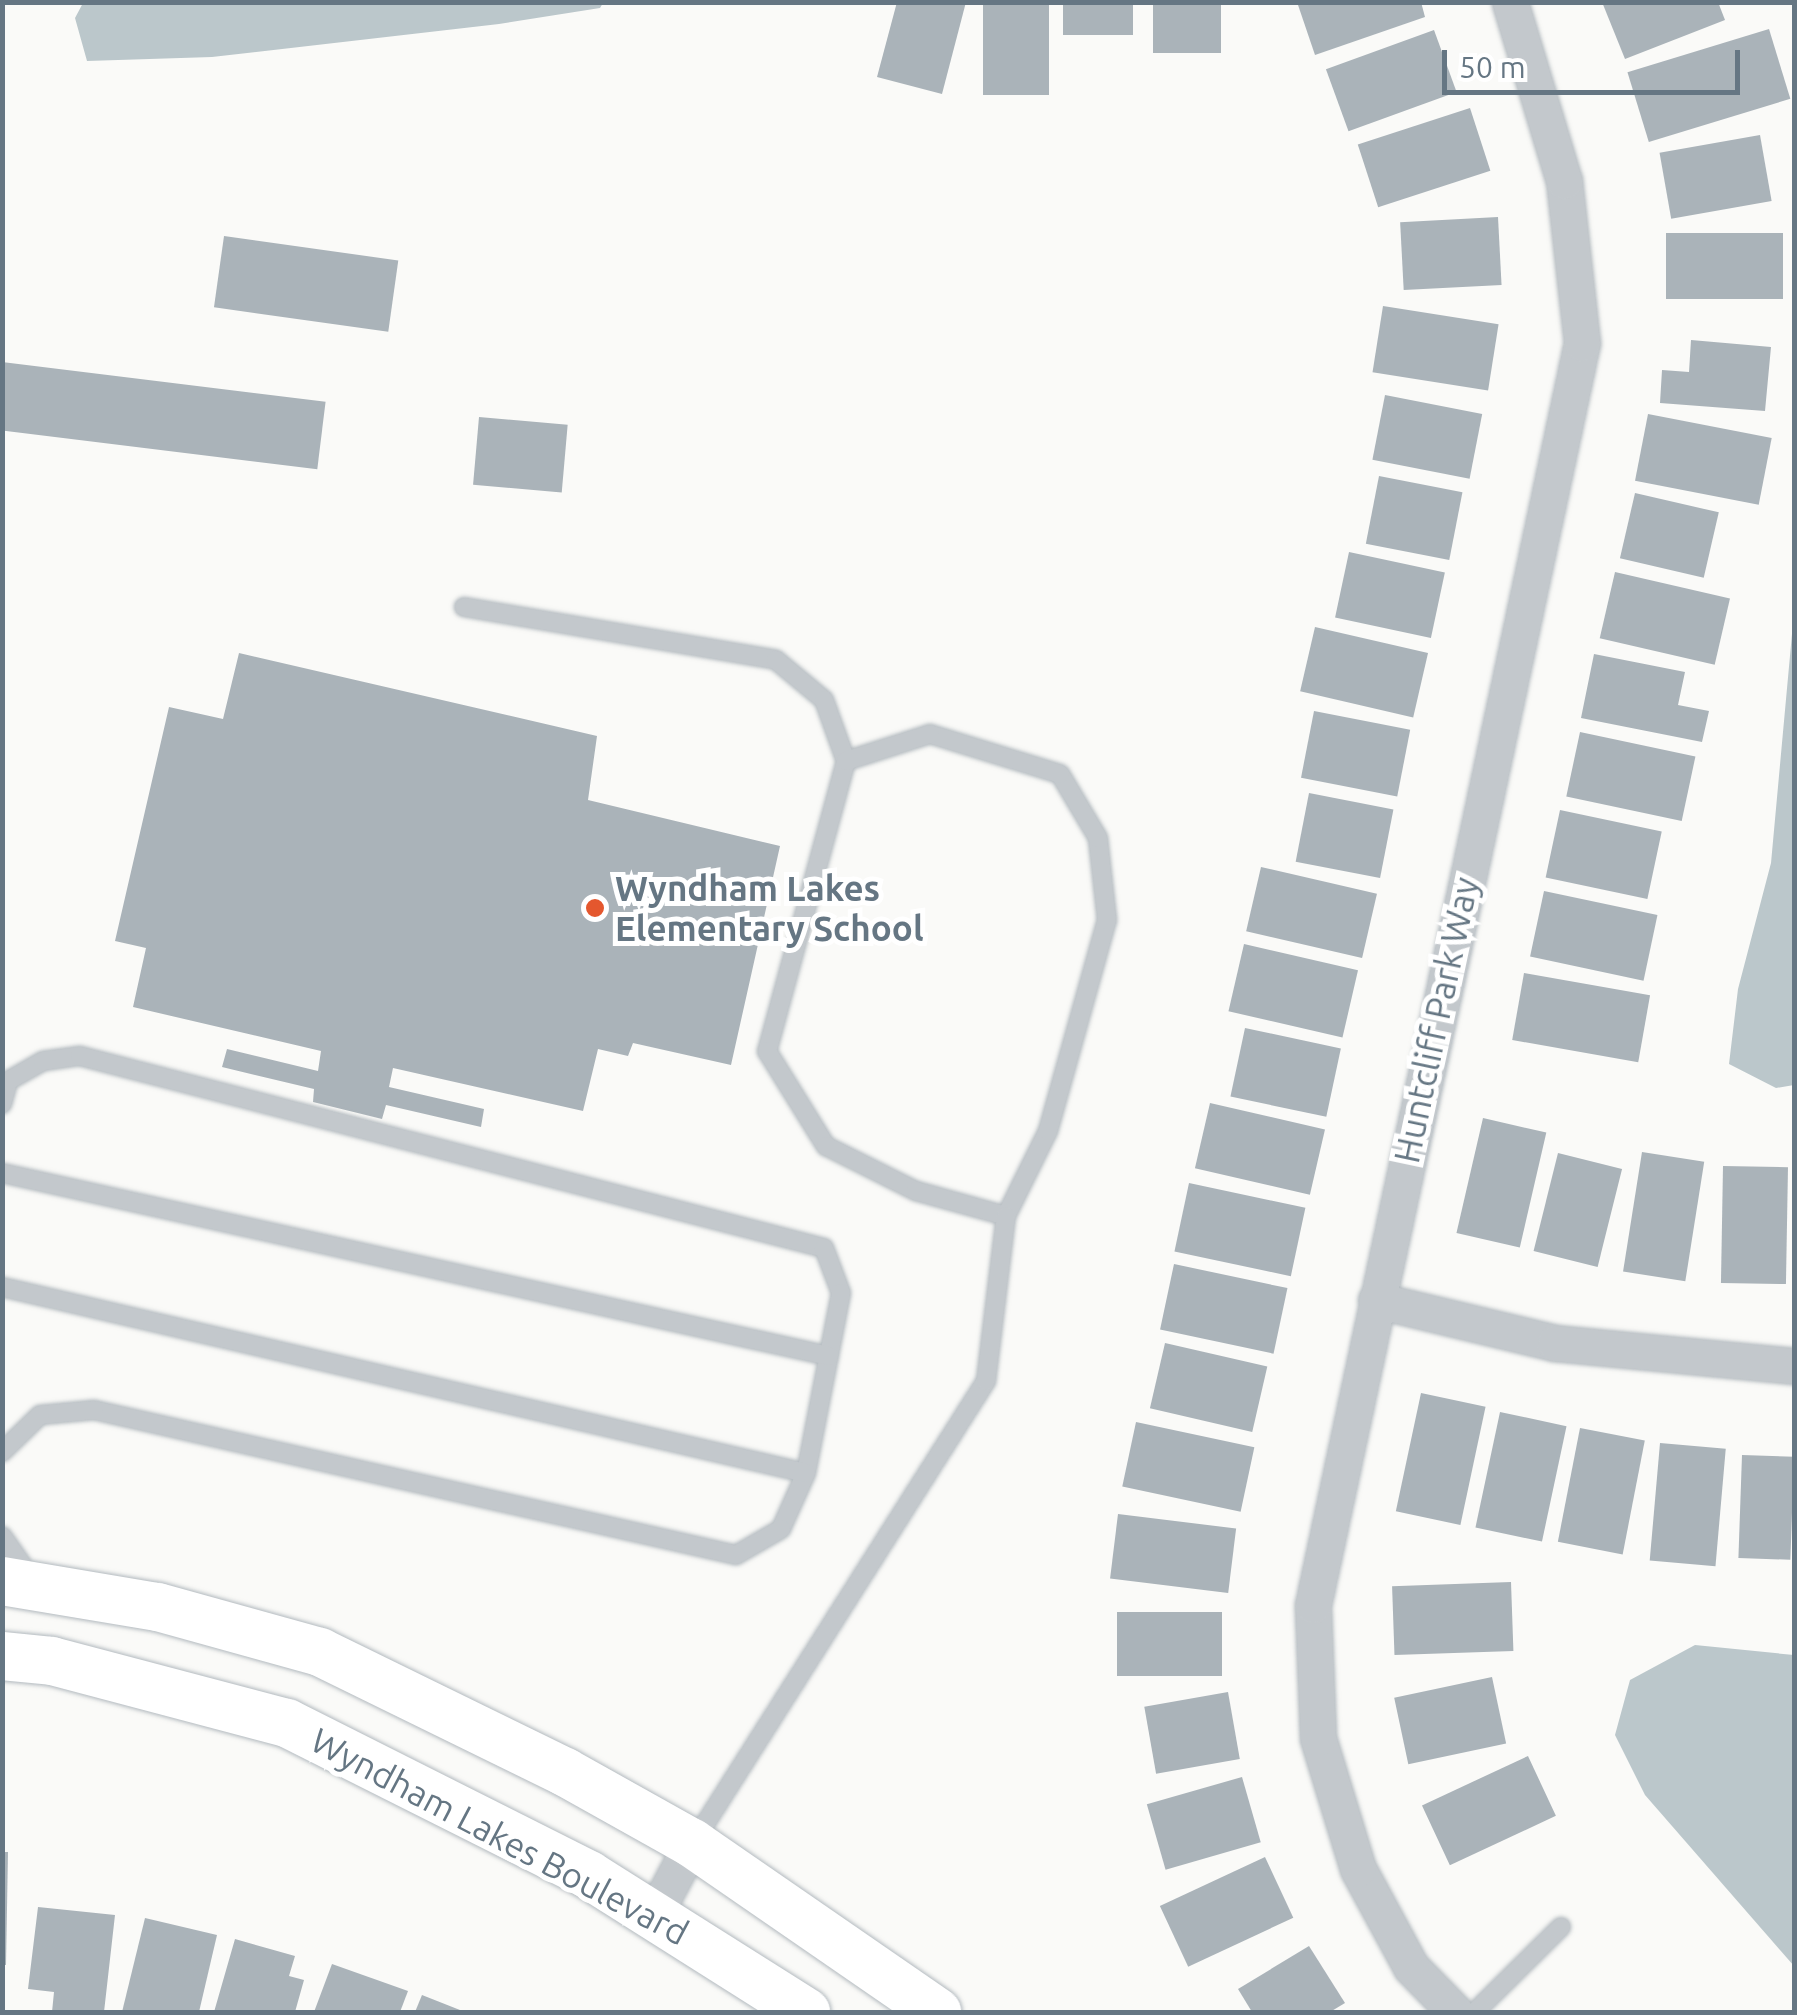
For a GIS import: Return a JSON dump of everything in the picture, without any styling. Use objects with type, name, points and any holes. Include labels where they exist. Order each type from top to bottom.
[{"type":"street","name":"Huntcliff Park Way","points":[[1456,2012],[1411,1968],[1358,1869],[1318,1738],[1314,1605],[1582,343],[1564,181],[1510,2]]},
{"type":"street","points":[[1376,1300],[1555,1343],[1794,1366]]},
{"type":"street","points":[[19,1582],[158,1607],[320,1652],[564,1772],[692,1843],[938,2012]]},
{"type":"street","name":"Wyndham Lakes Boulevard","points":[[2,1656],[52,1661],[287,1724],[410,1780],[656,1913],[806,2012]]},
{"type":"street","points":[[656,1913],[692,1843]]},
{"type":"lane","points":[[464,607],[776,660],[824,700],[846,761],[767,1051],[826,1146],[916,1191],[1006,1216]]},
{"type":"lane","points":[[692,1843],[986,1381],[1006,1216],[1048,1130],[1108,920],[1098,838],[1060,774],[930,734],[846,761]]},
{"type":"lane","points":[[2,1104],[8,1081],[43,1062],[80,1056],[824,1248],[842,1293],[806,1473],[781,1529],[736,1554],[94,1410],[40,1415],[10,1438],[2,1452]]},
{"type":"lane","points":[[2,1173],[829,1356]]},
{"type":"lane","points":[[2,1287],[806,1473]]},
{"type":"lane","points":[[2,1536],[19,1582]]},
{"type":"lane","points":[[1475,2012],[1561,1928]]},
{"type":"shaded area","points":[[83,2],[603,3],[600,8],[499,24],[212,57],[87,61],[75,18]]},
{"type":"shaded area","points":[[1794,612],[1794,1085],[1776,1088],[1729,1064],[1738,989],[1771,863]]},
{"type":"shaded area","points":[[1695,1645],[1794,1655],[1794,1966],[1645,1795],[1615,1735],[1630,1680]]},
{"type":"building","points":[[897,2],[966,2],[942,94],[877,77]]},
{"type":"building","points":[[983,2],[1049,2],[1049,95],[983,95]]},
{"type":"building","points":[[1063,2],[1133,2],[1133,35],[1063,35]]},
{"type":"building","points":[[1297,2],[1421,2],[1425,17],[1315,55]]},
{"type":"building","points":[[1602,2],[1718,2],[1725,20],[1625,59]]},
{"type":"building","points":[[1153,3],[1221,3],[1221,53],[1153,53]]},
{"type":"building","points":[[1769,29],[1790,99],[1649,142],[1627,72]]},
{"type":"building","points":[[1434,30],[1457,92],[1349,131],[1326,69]]},
{"type":"building","points":[[1470,108],[1490,171],[1378,207],[1358,144]]},
{"type":"building","points":[[1760,135],[1772,201],[1671,219],[1660,153]]},
{"type":"building","points":[[1498,217],[1502,285],[1404,290],[1400,222]]},
{"type":"building","points":[[1666,233],[1783,233],[1783,299],[1666,299]]},
{"type":"building","points":[[224,236],[398,260],[388,332],[214,307]]},
{"type":"building","points":[[1383,306],[1499,324],[1488,390],[1373,372]]},
{"type":"building","points":[[1691,340],[1771,347],[1765,411],[1660,403],[1662,370],[1689,372]]},
{"type":"building","points":[[2,362],[326,402],[317,469],[2,431]]},
{"type":"building","points":[[1385,395],[1482,414],[1470,479],[1372,460]]},
{"type":"building","points":[[1648,414],[1772,438],[1759,505],[1635,481]]},
{"type":"building","points":[[479,417],[568,425],[562,492],[473,485]]},
{"type":"building","points":[[1379,476],[1462,492],[1449,560],[1366,544]]},
{"type":"building","points":[[1635,493],[1719,512],[1704,578],[1620,558]]},
{"type":"building","points":[[1349,552],[1445,572],[1431,638],[1335,618]]},
{"type":"building","points":[[1615,572],[1730,599],[1715,665],[1600,638]]},
{"type":"building","points":[[1315,627],[1428,653],[1413,717],[1300,691]]},
{"type":"building","points":[[239,653],[597,736],[588,800],[780,846],[731,1065],[633,1043],[628,1056],[598,1049],[583,1111],[393,1068],[389,1087],[484,1109],[481,1127],[386,1105],[382,1119],[313,1102],[314,1089],[222,1067],[227,1049],[318,1071],[321,1051],[133,1007],[146,948],[115,941],[169,707],[223,719]]},
{"type":"building","points":[[1594,654],[1685,672],[1678,705],[1709,711],[1702,742],[1581,718]]},
{"type":"building","points":[[1314,711],[1410,730],[1397,796],[1301,778]]},
{"type":"building","points":[[1580,732],[1695,757],[1682,821],[1566,797]]},
{"type":"building","points":[[1309,793],[1393,809],[1380,878],[1296,862]]},
{"type":"building","points":[[1560,810],[1662,832],[1647,899],[1546,877]]},
{"type":"building","points":[[1261,867],[1377,894],[1362,958],[1246,931]]},
{"type":"building","points":[[1544,891],[1657,915],[1644,981],[1530,957]]},
{"type":"building","points":[[1244,944],[1358,970],[1342,1038],[1228,1011]]},
{"type":"building","points":[[1524,973],[1650,995],[1638,1062],[1512,1040]]},
{"type":"building","points":[[1245,1028],[1341,1048],[1326,1117],[1230,1096]]},
{"type":"building","points":[[1210,1103],[1325,1130],[1310,1195],[1195,1168]]},
{"type":"building","points":[[1483,1118],[1546,1133],[1520,1248],[1456,1233]]},
{"type":"building","points":[[1642,1152],[1704,1162],[1685,1281],[1623,1272]]},
{"type":"building","points":[[1558,1153],[1622,1169],[1598,1267],[1534,1251]]},
{"type":"building","points":[[1723,1166],[1788,1167],[1786,1284],[1721,1283]]},
{"type":"building","points":[[1189,1183],[1305,1208],[1291,1276],[1174,1251]]},
{"type":"building","points":[[1174,1264],[1287,1288],[1274,1354],[1160,1330]]},
{"type":"building","points":[[1165,1343],[1267,1367],[1252,1432],[1150,1408]]},
{"type":"building","points":[[1421,1393],[1486,1407],[1460,1525],[1396,1511]]},
{"type":"building","points":[[1500,1412],[1567,1426],[1542,1542],[1475,1527]]},
{"type":"building","points":[[1136,1422],[1254,1447],[1241,1512],[1122,1487]]},
{"type":"building","points":[[1580,1428],[1645,1441],[1623,1554],[1558,1542]]},
{"type":"building","points":[[1660,1443],[1726,1449],[1715,1566],[1650,1561]]},
{"type":"building","points":[[1742,1455],[1794,1457],[1790,1560],[1738,1558]]},
{"type":"building","points":[[1118,1514],[1236,1529],[1228,1593],[1110,1579]]},
{"type":"building","points":[[1511,1582],[1513,1651],[1394,1655],[1392,1586]]},
{"type":"building","points":[[1117,1612],[1222,1612],[1222,1676],[1117,1676]]},
{"type":"building","points":[[1492,1677],[1506,1744],[1408,1764],[1394,1698]]},
{"type":"building","points":[[1228,1692],[1240,1759],[1156,1774],[1144,1707]]},
{"type":"building","points":[[1528,1756],[1556,1816],[1450,1865],[1422,1805]]},
{"type":"building","points":[[1242,1777],[1261,1842],[1166,1870],[1147,1804]]},
{"type":"building","points":[[2,1852],[8,1852],[6,1965],[2,1965]]},
{"type":"building","points":[[1265,1857],[1293,1918],[1188,1967],[1160,1906]]},
{"type":"building","points":[[38,1907],[115,1915],[104,2012],[52,2012],[54,1992],[28,1989]]},
{"type":"building","points":[[145,1918],[217,1935],[199,2012],[122,2012]]},
{"type":"building","points":[[235,1939],[295,1956],[289,1976],[304,1980],[295,2012],[214,2012]]},
{"type":"building","points":[[1309,1946],[1345,2003],[1330,2012],[1252,2012],[1238,1989]]},
{"type":"building","points":[[332,1964],[408,1991],[400,2012],[314,2012]]},
{"type":"building","points":[[422,1995],[465,2012],[415,2012]]},
{"type":"place","name":"Wyndham Lakes Elementary School","points":[[595,908]]}]
